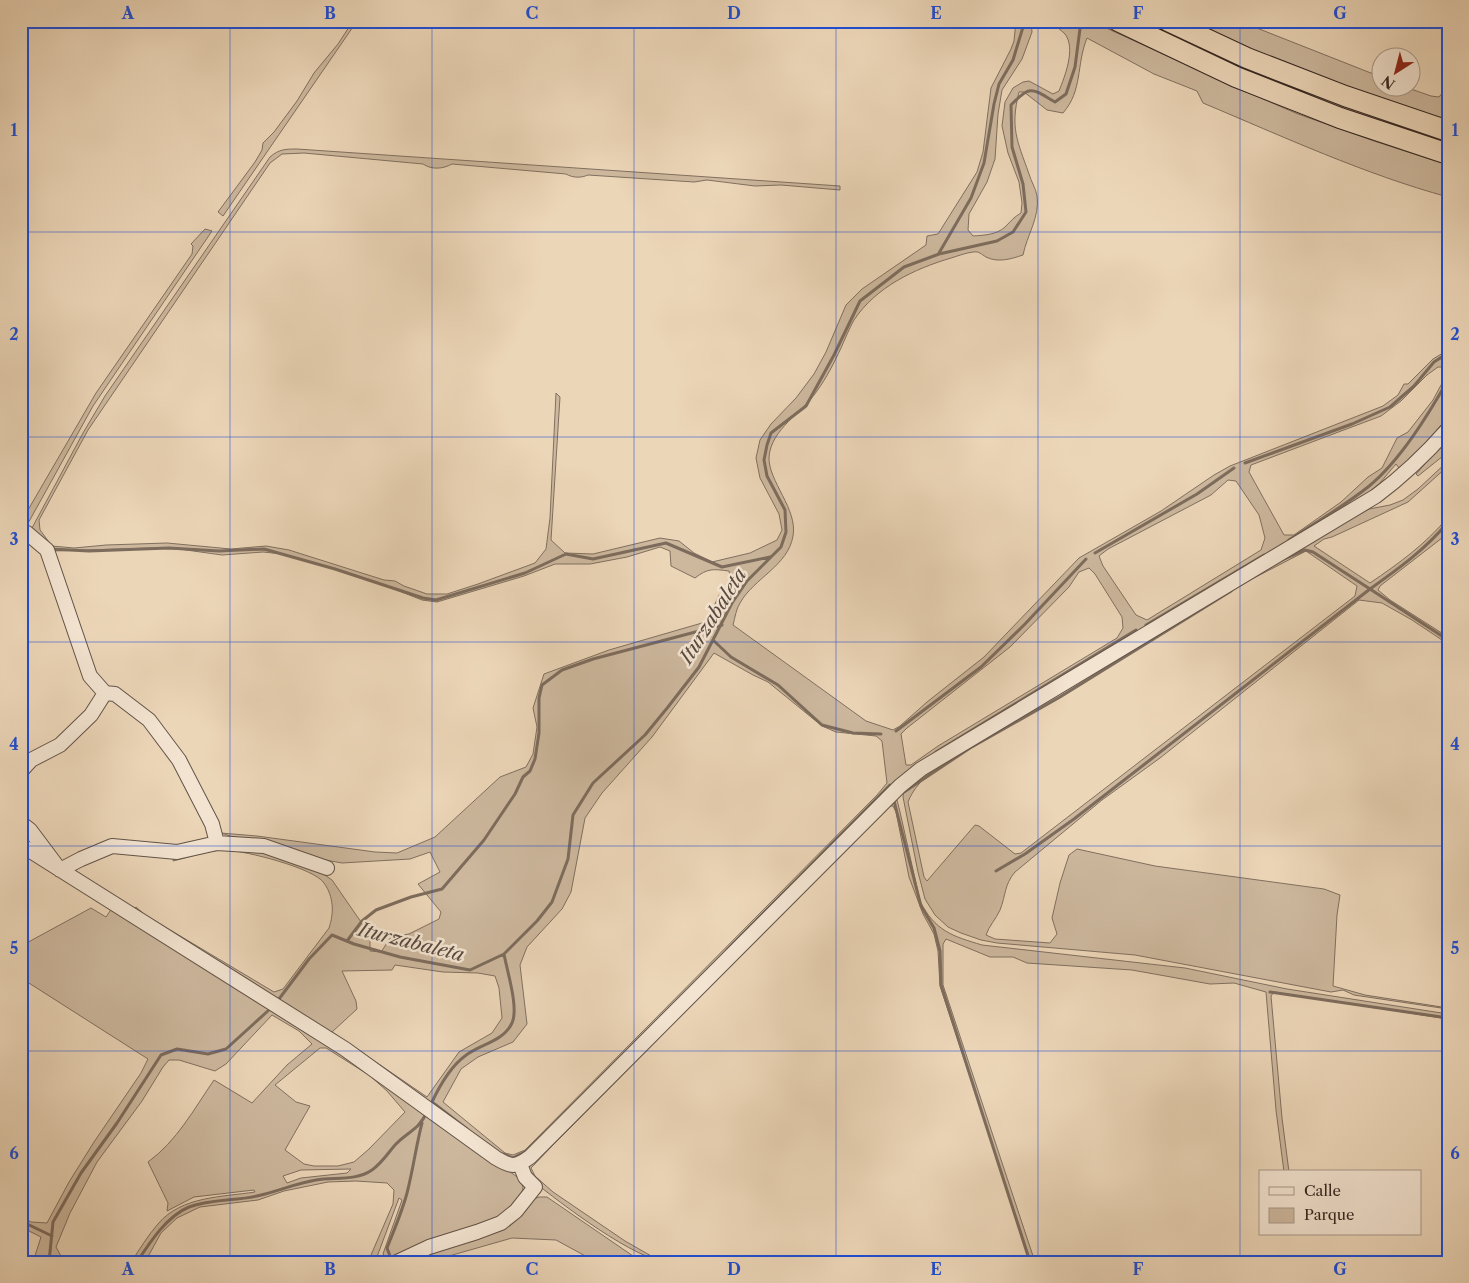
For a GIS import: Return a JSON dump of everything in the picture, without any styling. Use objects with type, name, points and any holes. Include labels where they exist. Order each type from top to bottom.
[{"type":"highway","points":[[1118,21],[1236,77],[1340,118],[1448,154]]},
{"type":"highway","points":[[1168,21],[1256,62],[1345,96],[1448,131]]},
{"type":"street","points":[[21,845],[331,1040],[505,1163],[513,1166],[520,1164],[530,1157],[900,786],[921,769],[1376,496],[1403,476],[1448,429]]},
{"type":"street","points":[[21,544],[27,533],[47,550],[90,676],[105,693],[115,694],[149,720],[179,760],[212,824],[217,843]]},
{"type":"street","points":[[21,771],[31,760],[60,746],[92,715],[105,693]]},
{"type":"street","points":[[21,823],[30,830],[60,870]]},
{"type":"street","points":[[60,870],[112,846],[177,852],[217,843],[264,846],[327,868]]},
{"type":"street","points":[[397,1262],[428,1247],[501,1223],[516,1211],[535,1187],[525,1178],[520,1164]]},
{"type":"green space","points":[[353,21],[357,21],[223,216],[218,212],[255,162],[262,150],[263,143],[274,132],[297,101],[314,73],[338,44]]},
{"type":"green space","points":[[1016,21],[1031,21],[1032,32],[1022,59],[1002,90],[998,114],[995,159],[987,182],[969,214],[968,230],[973,236],[998,232],[1021,213],[1022,203],[1019,182],[1008,153],[1002,126],[1005,102],[1013,88],[1023,82],[1029,81],[1053,94],[1059,91],[1070,54],[1070,47],[1065,34],[1049,21],[1091,21],[1298,114],[1448,165],[1448,197],[1355,166],[1203,103],[1197,91],[1154,74],[1087,38],[1074,95],[1063,113],[1047,110],[1024,92],[1019,92],[1015,115],[1016,134],[1036,193],[1037,204],[1035,219],[1023,255],[1000,260],[991,259],[977,252],[967,253],[923,268],[885,289],[863,308],[854,320],[821,386],[811,399],[788,421],[775,438],[769,457],[770,466],[791,516],[793,536],[785,556],[746,594],[740,603],[733,625],[866,721],[893,730],[984,657],[1079,558],[1161,511],[1230,466],[1383,406],[1398,395],[1404,384],[1408,384],[1433,359],[1448,350],[1448,417],[1410,461],[1399,468],[1396,464],[1379,484],[1368,493],[925,761],[529,1153],[518,1159],[510,1159],[133,910],[136,907],[145,915],[274,992],[283,989],[329,928],[332,917],[330,894],[318,877],[294,866],[248,853],[220,850],[173,861],[174,855],[237,845],[316,869],[332,880],[370,935],[370,951],[381,952],[391,937],[409,934],[439,919],[441,912],[418,884],[440,872],[430,852],[410,859],[342,863],[314,858],[221,833],[397,853],[435,837],[500,777],[526,767],[533,754],[537,727],[533,708],[544,674],[609,650],[702,623],[710,615],[719,595],[732,586],[729,571],[711,570],[695,578],[671,566],[670,551],[660,547],[627,557],[590,564],[555,564],[524,576],[437,602],[422,600],[374,581],[282,554],[263,552],[222,555],[179,549],[152,548],[53,551],[34,534],[32,528],[105,396],[270,157],[276,152],[297,149],[840,186],[840,190],[781,185],[755,186],[707,180],[694,182],[588,175],[577,177],[566,174],[452,164],[441,168],[434,168],[423,164],[304,153],[282,154],[270,163],[88,430],[39,520],[40,530],[52,546],[74,548],[167,543],[231,549],[266,546],[289,550],[384,580],[395,581],[427,594],[447,594],[535,563],[546,549],[550,518],[556,393],[560,397],[551,540],[565,553],[593,554],[660,538],[679,541],[694,553],[712,562],[750,553],[777,540],[782,530],[779,514],[760,478],[756,458],[760,440],[771,424],[796,398],[814,374],[826,352],[846,305],[862,289],[926,245],[927,236],[938,234],[977,172],[983,152],[991,88],[1014,41]],"holes":[[[1438,367],[1446,367],[1447,374],[1433,400],[1408,432],[1397,438],[1382,468],[1368,477],[1341,502],[1294,535],[1284,535],[1249,472],[1251,465],[1381,416],[1401,401],[1427,375]],[[1228,480],[1236,481],[1259,515],[1265,538],[1261,550],[1147,620],[1136,615],[1103,566],[1099,556],[1108,549],[1211,495]],[[1089,568],[1095,574],[1122,617],[1123,628],[1117,638],[938,746],[911,765],[906,765],[901,734],[1010,647],[1069,587],[1079,572]],[[714,653],[768,682],[822,726],[836,732],[876,736],[882,741],[887,783],[525,1150],[513,1155],[505,1153],[443,1102],[461,1069],[478,1057],[513,1042],[527,1024],[520,965],[527,947],[562,909],[571,892],[585,818],[602,793],[652,737]],[[395,965],[443,972],[478,973],[495,976],[499,988],[502,1018],[492,1033],[459,1052],[427,1097],[332,1032],[357,1009],[356,1001],[342,971],[392,970]]]},
{"type":"green space","points":[[1135,21],[1150,21],[1176,34],[1448,139],[1448,146],[1292,92]]},
{"type":"green space","points":[[1186,21],[1239,21],[1372,73],[1372,96],[1345,87],[1273,59]]},
{"type":"green space","points":[[1448,86],[1448,121],[1378,98],[1422,98],[1422,93],[1439,97]]},
{"type":"green space","points":[[205,229],[212,231],[93,406],[21,536],[21,522],[96,393],[192,254],[193,246],[191,244]]},
{"type":"green space","points":[[1448,438],[1448,452],[1418,476],[1416,474]]},
{"type":"green space","points":[[1448,461],[1448,466],[1408,502],[1324,539],[1314,546],[1370,583],[1421,545],[1448,517],[1448,531],[1442,538],[1380,586],[1378,590],[1390,600],[1448,637],[1448,644],[1382,603],[1359,600],[1160,758],[1102,800],[1015,872],[1007,886],[1000,910],[986,935],[995,939],[1050,943],[1057,934],[1052,918],[1060,883],[1069,855],[1077,849],[1155,866],[1324,889],[1340,895],[1333,986],[1365,995],[1448,1009],[1354,995],[1343,990],[1331,992],[1135,955],[997,943],[961,933],[948,927],[935,915],[925,899],[918,872],[903,797],[904,789],[912,782],[1282,557],[1369,509],[1390,505],[1403,500],[1418,489]],"holes":[[[1306,551],[1357,586],[1355,596],[1021,853],[1015,854],[979,826],[975,825],[927,881],[924,877],[908,802],[918,785],[932,771],[1250,580]]]},
{"type":"green space","points":[[894,798],[897,800],[920,901],[938,926],[962,939],[982,945],[1185,968],[1287,989],[1448,1014],[1448,1019],[1274,992],[1271,996],[1289,1170],[1284,1170],[1276,1110],[1266,992],[1234,983],[1210,984],[1132,970],[1027,963],[1013,957],[990,957],[946,939],[943,944],[943,985],[1035,1262],[1031,1262],[940,986],[938,951],[934,934],[923,914],[909,877],[896,812],[893,806],[889,806],[531,1168],[535,1176],[553,1192],[625,1241],[653,1257],[669,1262],[655,1259],[638,1252],[579,1216],[533,1181],[528,1169],[531,1163]]},
{"type":"green space","points":[[91,908],[106,917],[112,908],[352,1059],[520,1179],[523,1187],[522,1194],[516,1204],[500,1217],[389,1260],[383,1254],[402,1200],[399,1198],[375,1262],[368,1262],[393,1204],[394,1190],[387,1183],[328,1182],[284,1191],[258,1200],[200,1207],[177,1218],[161,1233],[145,1262],[131,1262],[158,1224],[178,1208],[203,1199],[255,1192],[254,1190],[194,1197],[167,1211],[168,1203],[148,1162],[168,1144],[214,1080],[252,1103],[287,1065],[312,1044],[299,1031],[272,1015],[226,1064],[215,1071],[179,1060],[169,1060],[142,1101],[97,1162],[70,1213],[56,1247],[61,1256],[101,1262],[33,1262],[41,1237],[21,1227],[21,1216],[31,1222],[47,1223],[69,1182],[141,1073],[148,1059],[21,978],[21,946]],"holes":[[[320,1048],[326,1048],[369,1075],[387,1091],[405,1112],[354,1162],[338,1166],[304,1164],[285,1150],[310,1106],[296,1102],[275,1085]],[[351,1169],[347,1173],[301,1178],[287,1183],[283,1176],[301,1170]]]},
{"type":"green space","points":[[547,1197],[633,1256],[636,1262],[603,1262],[589,1258],[556,1240],[512,1238],[428,1262],[408,1262],[434,1250],[473,1241],[493,1233],[531,1200]]},
{"type":"waterway","points":[[939,253],[971,198],[984,163],[999,84],[1013,60],[1023,27],[1022,21]]},
{"type":"waterway","name":"Iturzabaleta","points":[[279,999],[309,959],[332,935],[354,944],[400,957],[470,970],[504,954],[537,921],[552,902],[568,859],[573,815],[593,783],[645,735],[668,707],[699,667],[732,603],[747,581],[781,547],[786,532],[785,510],[767,476],[764,460],[771,433],[806,406],[834,355],[860,301],[904,267],[939,254],[997,241],[1013,232],[1026,212],[1023,184],[1012,147],[1011,105],[1028,91],[1036,92],[1055,102],[1066,94],[1075,67],[1081,21]]},
{"type":"waterway","points":[[1245,463],[1352,424],[1390,407],[1414,386],[1434,362],[1448,353]]},
{"type":"waterway","points":[[1289,540],[1349,501],[1380,476],[1412,437],[1448,380]]},
{"type":"waterway","points":[[1095,553],[1197,494],[1234,468]]},
{"type":"waterway","points":[[1448,522],[1421,550],[1370,589],[1448,640]]},
{"type":"waterway","points":[[50,549],[89,551],[169,548],[219,551],[264,549],[335,569],[423,598],[436,600],[525,573],[566,554],[593,559],[666,543],[722,567],[770,557]]},
{"type":"waterway","points":[[996,871],[1025,854],[1074,819],[1370,589],[1313,552],[1305,550],[1281,560]]},
{"type":"waterway","points":[[1146,625],[1264,555]]},
{"type":"waterway","points":[[896,731],[981,667],[1025,624],[1086,559]]},
{"type":"waterway","points":[[904,792],[970,748],[1060,697],[1231,591]]},
{"type":"waterway","points":[[347,941],[362,921],[376,910],[411,897],[442,889],[484,840],[515,794],[523,777],[530,771],[535,759],[539,733],[539,698],[542,685],[562,670],[593,659],[722,625]]},
{"type":"waterway","points":[[936,752],[1136,630]]},
{"type":"waterway","points":[[714,641],[731,657],[778,685],[822,725],[853,733],[881,734]]},
{"type":"waterway","points":[[727,950],[890,785]]},
{"type":"waterway","points":[[895,800],[921,906],[934,928],[940,951],[941,985],[1030,1262]]},
{"type":"waterway","points":[[432,1102],[438,1089],[460,1060],[471,1052],[497,1039],[512,1023],[514,1016],[512,989],[504,954]]},
{"type":"waterway","points":[[1270,992],[1448,1018]]},
{"type":"waterway","name":"Iturzabaleta","points":[[49,1262],[53,1222],[81,1173],[117,1123],[161,1055],[177,1049],[208,1054],[226,1049],[270,1009]]},
{"type":"waterway","points":[[432,1102],[467,1129]]},
{"type":"waterway","points":[[137,1262],[166,1223],[189,1207],[257,1196],[309,1181],[359,1176],[372,1170],[400,1140],[416,1127],[427,1112]]},
{"type":"waterway","points":[[390,1256],[387,1248],[407,1193],[422,1123]]},
{"type":"waterway","points":[[503,1154],[513,1158],[525,1152]]},
{"type":"waterway","points":[[21,1221],[52,1236]]}]
